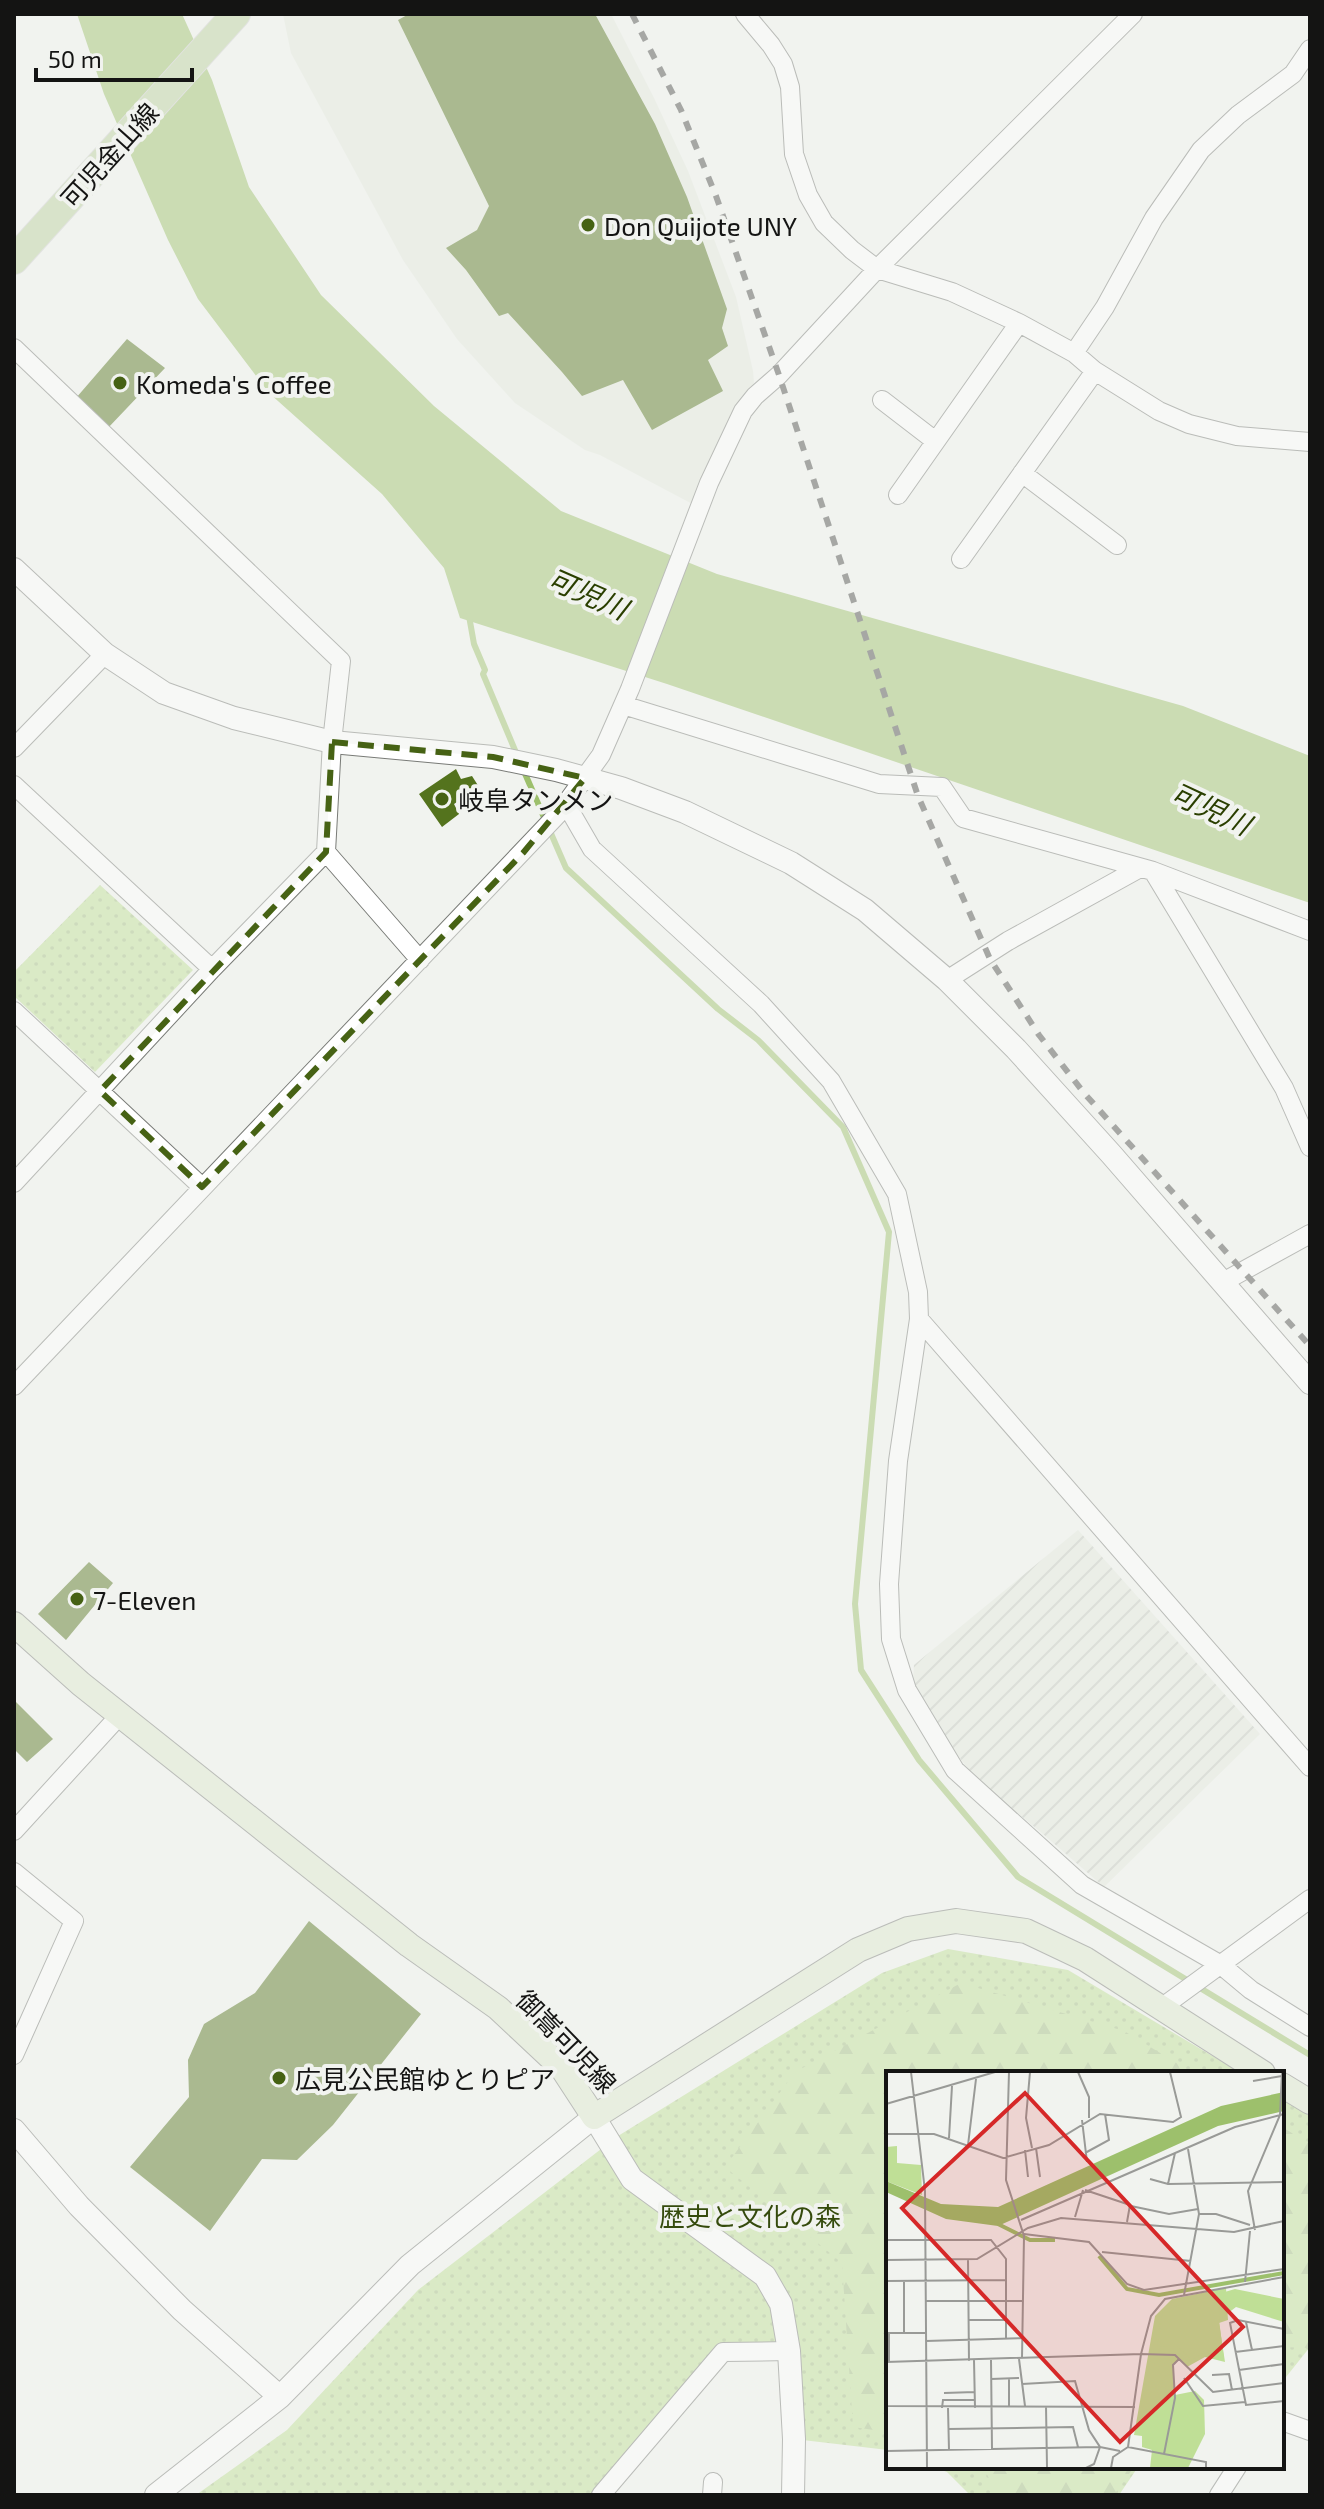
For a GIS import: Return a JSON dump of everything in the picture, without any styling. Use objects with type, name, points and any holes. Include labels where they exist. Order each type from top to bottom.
[{"type":"main road","name":"可児金山線","points":[[14,260],[231,20]]},
{"type":"main road","name":"御嵩可児線","points":[[14,1624],[81,1684],[409,1945],[498,2008],[562,2068],[594,2117],[858,1950],[908,1929],[956,1921],[1026,1931],[1085,1959],[1260,2071]]},
{"type":"main road","points":[[1284,2086],[1310,2102]]},
{"type":"street","points":[[745,14],[783,64],[790,87],[794,154],[808,195],[824,223],[877,269],[952,292],[1019,323],[1074,353],[1095,371],[1159,411],[1189,424],[1237,436],[1310,442]]},
{"type":"street","points":[[14,1386],[563,809],[601,755],[709,483],[743,411],[877,269],[1133,14]]},
{"type":"street","points":[[1074,353],[1105,307],[1154,218],[1201,150],[1238,115],[1293,74],[1310,49]]},
{"type":"street","points":[[898,495],[1019,323]]},
{"type":"street","points":[[14,348],[341,661],[332,742],[326,852],[212,969],[14,1183]]},
{"type":"street","points":[[961,559],[1095,371]]},
{"type":"street","points":[[882,400],[934,440]]},
{"type":"street","points":[[1022,473],[1117,545]]},
{"type":"street","points":[[14,569],[105,654],[164,693],[234,718],[332,742],[493,757],[585,778],[685,812],[791,863],[865,910],[947,980],[1016,1049],[1310,1383]]},
{"type":"street","points":[[14,748],[105,654]]},
{"type":"street","points":[[626,697],[879,784],[942,787],[963,818],[1146,870],[1310,931]]},
{"type":"street","points":[[14,785],[212,969]]},
{"type":"street","points":[[563,809],[592,849],[761,1004],[831,1081],[897,1194],[918,1292],[919,1319],[898,1461],[889,1584],[891,1639],[907,1690],[955,1770],[1082,1885],[1221,1965],[1251,1990],[1310,2027]]},
{"type":"street","points":[[326,852],[420,960]]},
{"type":"street","points":[[947,980],[1008,941],[1146,870]]},
{"type":"street","points":[[1146,870],[1284,1088],[1310,1147]]},
{"type":"street","points":[[14,1011],[202,1187]]},
{"type":"street","points":[[1223,1282],[1310,1234]]},
{"type":"street","points":[[919,1319],[1310,1767]]},
{"type":"street","points":[[14,1831],[120,1715]]},
{"type":"street","points":[[14,1872],[74,1921],[14,2055]]},
{"type":"street","points":[[1161,2008],[1310,1899]]},
{"type":"street","points":[[156,2495],[280,2397],[410,2265],[594,2117],[632,2179],[765,2276],[781,2304],[789,2351],[794,2439],[793,2495]]},
{"type":"street","points":[[14,2130],[79,2206],[161,2289],[280,2397]]},
{"type":"street","points":[[601,2495],[723,2352],[789,2351]]},
{"type":"street","points":[[1284,2422],[1310,2431]]},
{"type":"street","points":[[1219,2495],[1236,2469]]},
{"type":"highlighted area","points":[[332,742],[493,757],[585,778],[523,853],[202,1187],[100,1091],[326,852]]},
{"type":"shaded area","points":[[283,14],[611,14],[688,171],[736,297],[753,371],[755,396],[700,508],[585,450],[515,403],[457,339],[403,260],[291,53]]},
{"type":"shaded area","points":[[1078,1530],[1260,1734],[1104,1887],[975,1778],[929,1717],[913,1682],[914,1665]]},
{"type":"green space","points":[[100,885],[193,970],[95,1072],[14,996],[14,972]]},
{"type":"green space","name":"歴史と文化の森","points":[[948,1949],[1068,1970],[1238,2071],[886,2071],[886,2450],[794,2439],[789,2351],[723,2352],[601,2495],[196,2495],[287,2430],[418,2290],[618,2136],[882,1973]]},
{"type":"green space","points":[[961,1983],[1124,2031],[1190,2071],[886,2071],[886,2432],[853,2427],[842,2263],[725,2167],[795,2072]]},
{"type":"green space","points":[[1284,2100],[1310,2116],[1310,2347],[1284,2380]]},
{"type":"green space","points":[[1284,2128],[1310,2144],[1310,2348],[1284,2347]]},
{"type":"green space","points":[[939,2469],[1137,2469],[1119,2495],[970,2495],[947,2472]]},
{"type":"green space","points":[[984,2469],[1133,2469],[1114,2495],[998,2495]]},
{"type":"water","name":"可児川","points":[[77,14],[182,14],[212,80],[249,187],[321,295],[434,406],[561,511],[717,574],[1183,706],[1310,756],[1310,903],[667,684],[460,618],[444,568],[382,494],[269,393],[198,299],[168,240],[104,94]]},
{"type":"building","name":"Don Quijote UNY","points":[[409,14],[595,14],[655,124],[687,197],[727,309],[722,328],[728,346],[708,360],[723,391],[652,430],[623,380],[582,396],[508,313],[499,316],[446,248],[477,230],[489,206],[398,20]]},
{"type":"building","name":"Komeda's Coffee","points":[[127,339],[165,368],[107,429],[76,398]]},
{"type":"building","name":"岐阜タンメン","points":[[456,769],[461,779],[472,776],[479,787],[454,804],[459,814],[442,827],[419,794]]},
{"type":"building","name":"7-Eleven","points":[[89,1562],[113,1583],[66,1640],[38,1614]]},
{"type":"building","points":[[14,1700],[53,1739],[27,1762],[14,1749]]},
{"type":"building","name":"広見公民館ゆとりピア","points":[[309,1921],[421,2014],[333,2125],[297,2160],[262,2159],[210,2231],[130,2167],[189,2097],[188,2060],[204,2024],[255,1993]]},
{"type":"waterway","points":[[469,616],[474,644],[485,670],[483,674],[517,755]]},
{"type":"waterway","points":[[523,769],[566,868],[718,1009],[758,1040],[843,1127],[889,1232],[855,1604],[861,1670],[919,1760],[1018,1877],[1310,2055]]},
{"type":"railway","points":[[632,14],[681,110],[716,196],[779,375],[918,796],[990,959],[1039,1035],[1084,1093],[1310,1346]]},
{"type":"place","name":"Don Quijote UNY","points":[[588,225]]},
{"type":"place","name":"Komeda's Coffee","points":[[120,383]]},
{"type":"place","name":"岐阜タンメン","points":[[442,799]]},
{"type":"place","name":"7-Eleven","points":[[77,1599]]},
{"type":"place","name":"広見公民館ゆとりピア","points":[[279,2078]]}]
